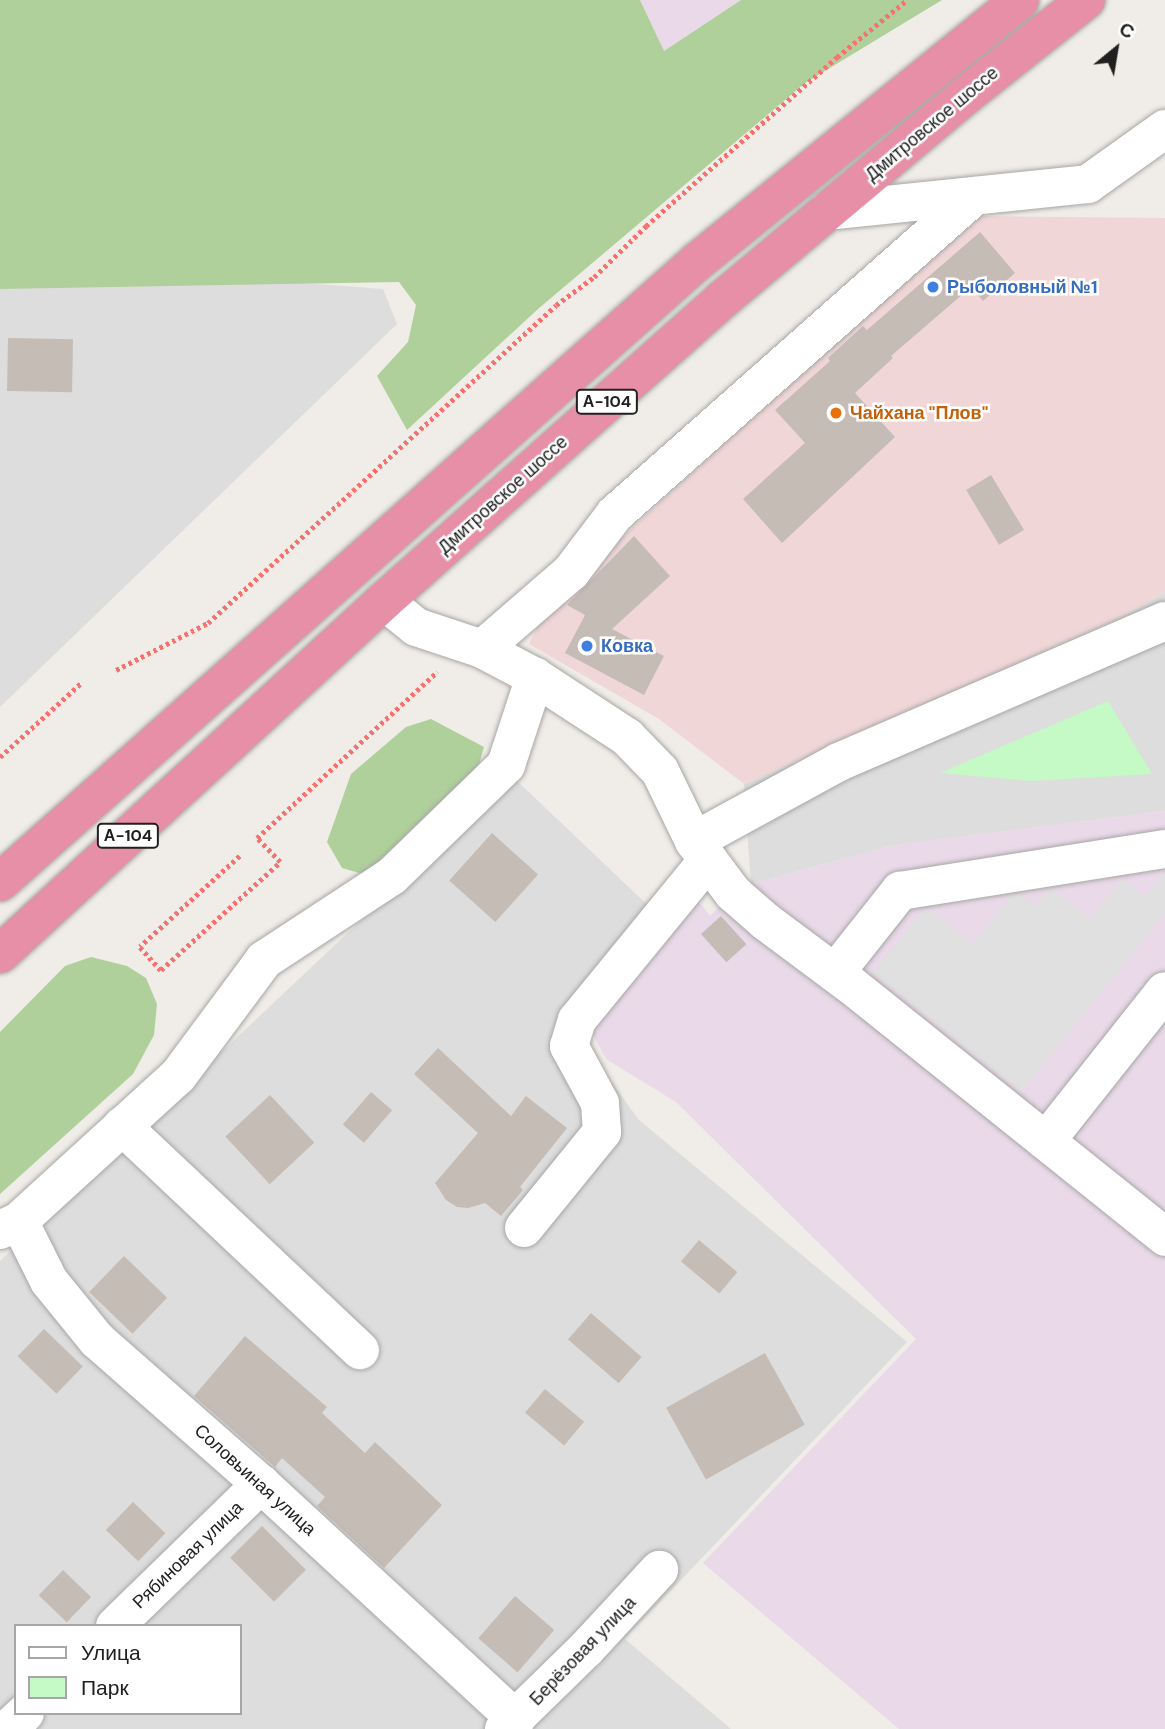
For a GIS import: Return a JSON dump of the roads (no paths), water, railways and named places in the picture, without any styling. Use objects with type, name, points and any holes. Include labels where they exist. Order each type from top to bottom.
[{"type":"highway","name":"А-104","points":[[0,882],[698,261],[1020,0]]},
{"type":"highway","name":"Дмитровское шоссе","points":[[0,954],[384,601],[723,299],[1086,0]]},
{"type":"street","points":[[828,211],[1088,184],[1165,129]]},
{"type":"street","points":[[475,646],[571,572],[615,514],[974,196]]},
{"type":"street","points":[[384,601],[416,627],[475,646],[535,677],[627,737],[660,771],[701,850],[733,893],[1165,1237]]},
{"type":"street","points":[[524,1228],[602,1132],[600,1103],[569,1046],[577,1020],[701,850],[839,762],[1165,621]]},
{"type":"street","points":[[9,1225],[178,1076],[264,960],[392,876],[506,765],[535,677]]},
{"type":"street","points":[[835,973],[900,891],[1165,849]]},
{"type":"street","points":[[1046,1141],[1165,991]]},
{"type":"street","points":[[121,1126],[360,1350]]},
{"type":"street","name":"Соловьиная улица","points":[[9,1225],[49,1281],[97,1340],[261,1484],[510,1724]]},
{"type":"street","name":"Рябиновая улица","points":[[117,1624],[261,1484]]},
{"type":"street","name":"Берёзовая улица","points":[[510,1724],[659,1570]]},
{"type":"street","points":[[8,1729],[23,1715]]},
{"type":"place","name":"Рыболовный №1","points":[[933,287]]},
{"type":"place","name":"Чайхана \"Плов\"","points":[[836,413]]},
{"type":"place","name":"Ковка","points":[[587,646]]}]
